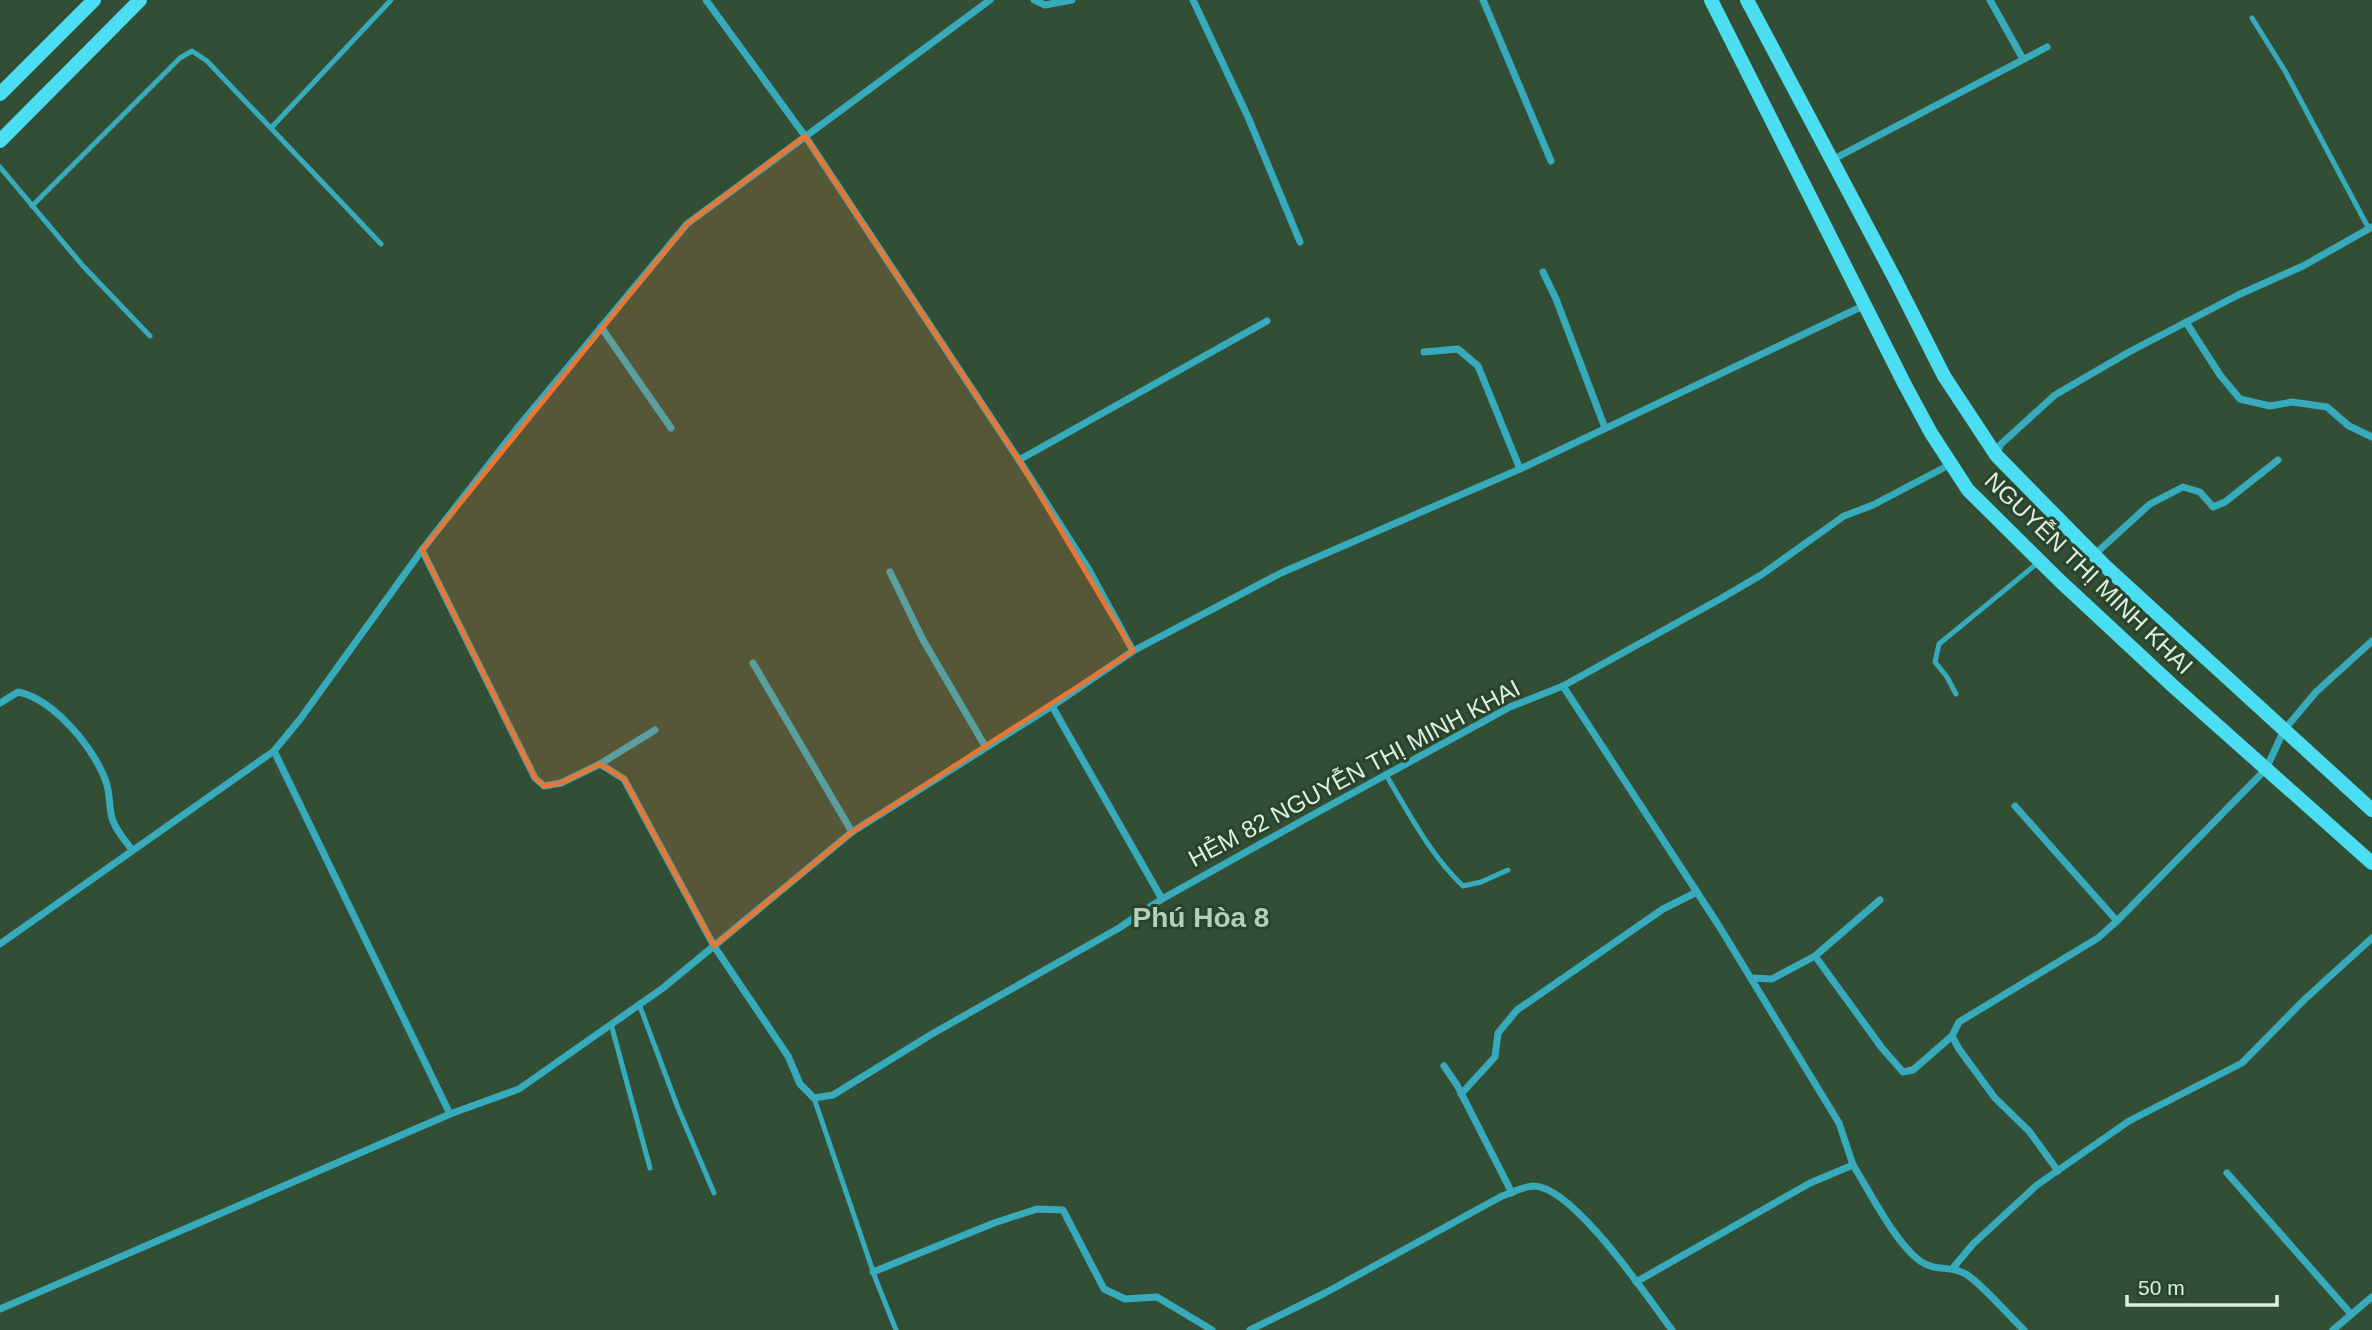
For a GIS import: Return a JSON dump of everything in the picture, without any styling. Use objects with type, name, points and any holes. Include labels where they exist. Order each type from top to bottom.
[{"type":"main road","points":[[0,94],[94,0]]},
{"type":"main road","points":[[0,141],[140,0]]},
{"type":"main road","name":"NGUYỄN THỊ MINH KHAI","points":[[1711,0],[1911,397],[1968,490],[2173,686],[2372,863]]},
{"type":"main road","name":"NGUYỄN THỊ MINH KHAI","points":[[1747,0],[1944,376],[1996,455],[2094,555],[2372,810]]},
{"type":"street","points":[[706,0],[805,136],[1019,460],[1089,570],[1133,651]]},
{"type":"street","points":[[0,944],[275,751],[422,550],[519,426],[687,224],[990,0]]},
{"type":"street","points":[[1034,0],[1045,5],[1072,0]]},
{"type":"street","points":[[1193,0],[1248,117],[1300,242]]},
{"type":"street","points":[[1483,0],[1551,161]]},
{"type":"street","points":[[1990,0],[2023,59]]},
{"type":"street","points":[[1832,160],[2047,47]]},
{"type":"street","points":[[1996,455],[2001,444],[2055,395],[2186,322],[2238,295],[2303,267],[2370,228]]},
{"type":"street","points":[[1544,272],[1605,428]]},
{"type":"street","points":[[0,1309],[450,1114],[519,1089],[639,1004],[852,832],[1052,706],[1133,651],[1281,573],[1520,469],[1865,305]]},
{"type":"street","points":[[1019,460],[1267,321]]},
{"type":"street","points":[[2186,322],[2220,375],[2240,399],[2270,406],[2292,402],[2327,407],[2349,426],[2372,437]]},
{"type":"street","points":[[601,327],[671,428]]},
{"type":"street","points":[[1423,352],[1458,349],[1478,366],[1520,469]]},
{"type":"street","points":[[2094,555],[2150,504],[2183,487],[2200,492],[2213,507],[2225,502],[2277,460]]},
{"type":"street","name":"HẺM 82 NGUYỄN THỊ MINH KHAI","points":[[814,1098],[833,1095],[932,1034],[1119,928],[1162,900],[1510,706],[1563,686],[1761,575],[1844,516],[1873,505],[1951,464]]},
{"type":"street","points":[[422,550],[535,778],[544,786],[561,783],[600,764],[655,730]]},
{"type":"street","points":[[890,572],[922,638],[985,746]]},
{"type":"street","points":[[1815,956],[1882,1048],[1903,1072],[1913,1070],[1952,1036],[1959,1022],[2098,937],[2117,921],[2266,769],[2284,730],[2316,692],[2372,641]]},
{"type":"street","points":[[752,663],[852,832]]},
{"type":"street","points":[[1563,686],[1751,978],[1839,1123],[1853,1165],[1903,1244],[1920,1261],[1932,1268],[1953,1268],[1967,1275],[2024,1330]]},
{"type":"street","points":[[0,703],[18,692],[26,694],[61,716],[97,761],[107,785],[115,826],[132,850]]},
{"type":"street","points":[[1052,706],[1162,900]]},
{"type":"street","points":[[275,751],[450,1114]]},
{"type":"street","points":[[600,764],[624,779],[714,946],[789,1056],[800,1084],[814,1098]]},
{"type":"street","points":[[2015,806],[2117,921]]},
{"type":"street","points":[[1461,1094],[1495,1056],[1498,1033],[1517,1010],[1663,909],[1697,892]]},
{"type":"street","points":[[1751,978],[1772,979],[1815,956],[1880,900]]},
{"type":"street","points":[[1953,1268],[1973,1244],[2037,1185],[2129,1121],[2242,1063],[2304,1000],[2372,938]]},
{"type":"street","points":[[1952,1036],[1995,1098],[2029,1131],[2058,1171]]},
{"type":"street","points":[[1444,1066],[1512,1193]]},
{"type":"street","points":[[1636,1282],[1810,1183],[1853,1165]]},
{"type":"street","points":[[2227,1172],[2351,1314]]},
{"type":"street","points":[[1250,1330],[1325,1293],[1502,1196],[1534,1186],[1558,1195],[1604,1239],[1672,1330]]},
{"type":"street","points":[[873,1272],[1037,1209],[1063,1210],[1104,1289],[1125,1299],[1157,1297],[1212,1330]]},
{"type":"street","points":[[2333,1330],[2372,1297]]},
{"type":"lane","points":[[271,128],[391,0]]},
{"type":"lane","points":[[2252,18],[2285,71],[2370,228]]},
{"type":"lane","points":[[32,206],[180,58],[190,52],[198,53],[207,61],[381,244]]},
{"type":"lane","points":[[0,167],[83,266],[150,336]]},
{"type":"lane","points":[[1956,694],[1935,662],[1939,644],[2040,561]]},
{"type":"lane","points":[[1386,775],[1448,872],[1463,886],[1481,882],[1508,870]]},
{"type":"lane","points":[[639,1004],[714,1193]]},
{"type":"lane","points":[[611,1024],[650,1168]]},
{"type":"lane","points":[[814,1098],[873,1272],[896,1330]]},
{"type":"highlighted area","points":[[805,136],[1019,460],[1133,651],[852,832],[714,946],[624,779],[600,764],[561,783],[544,786],[535,778],[422,550],[687,224]]},
{"type":"district","name":"Phú Hòa 8","points":[[1201,917]]}]
